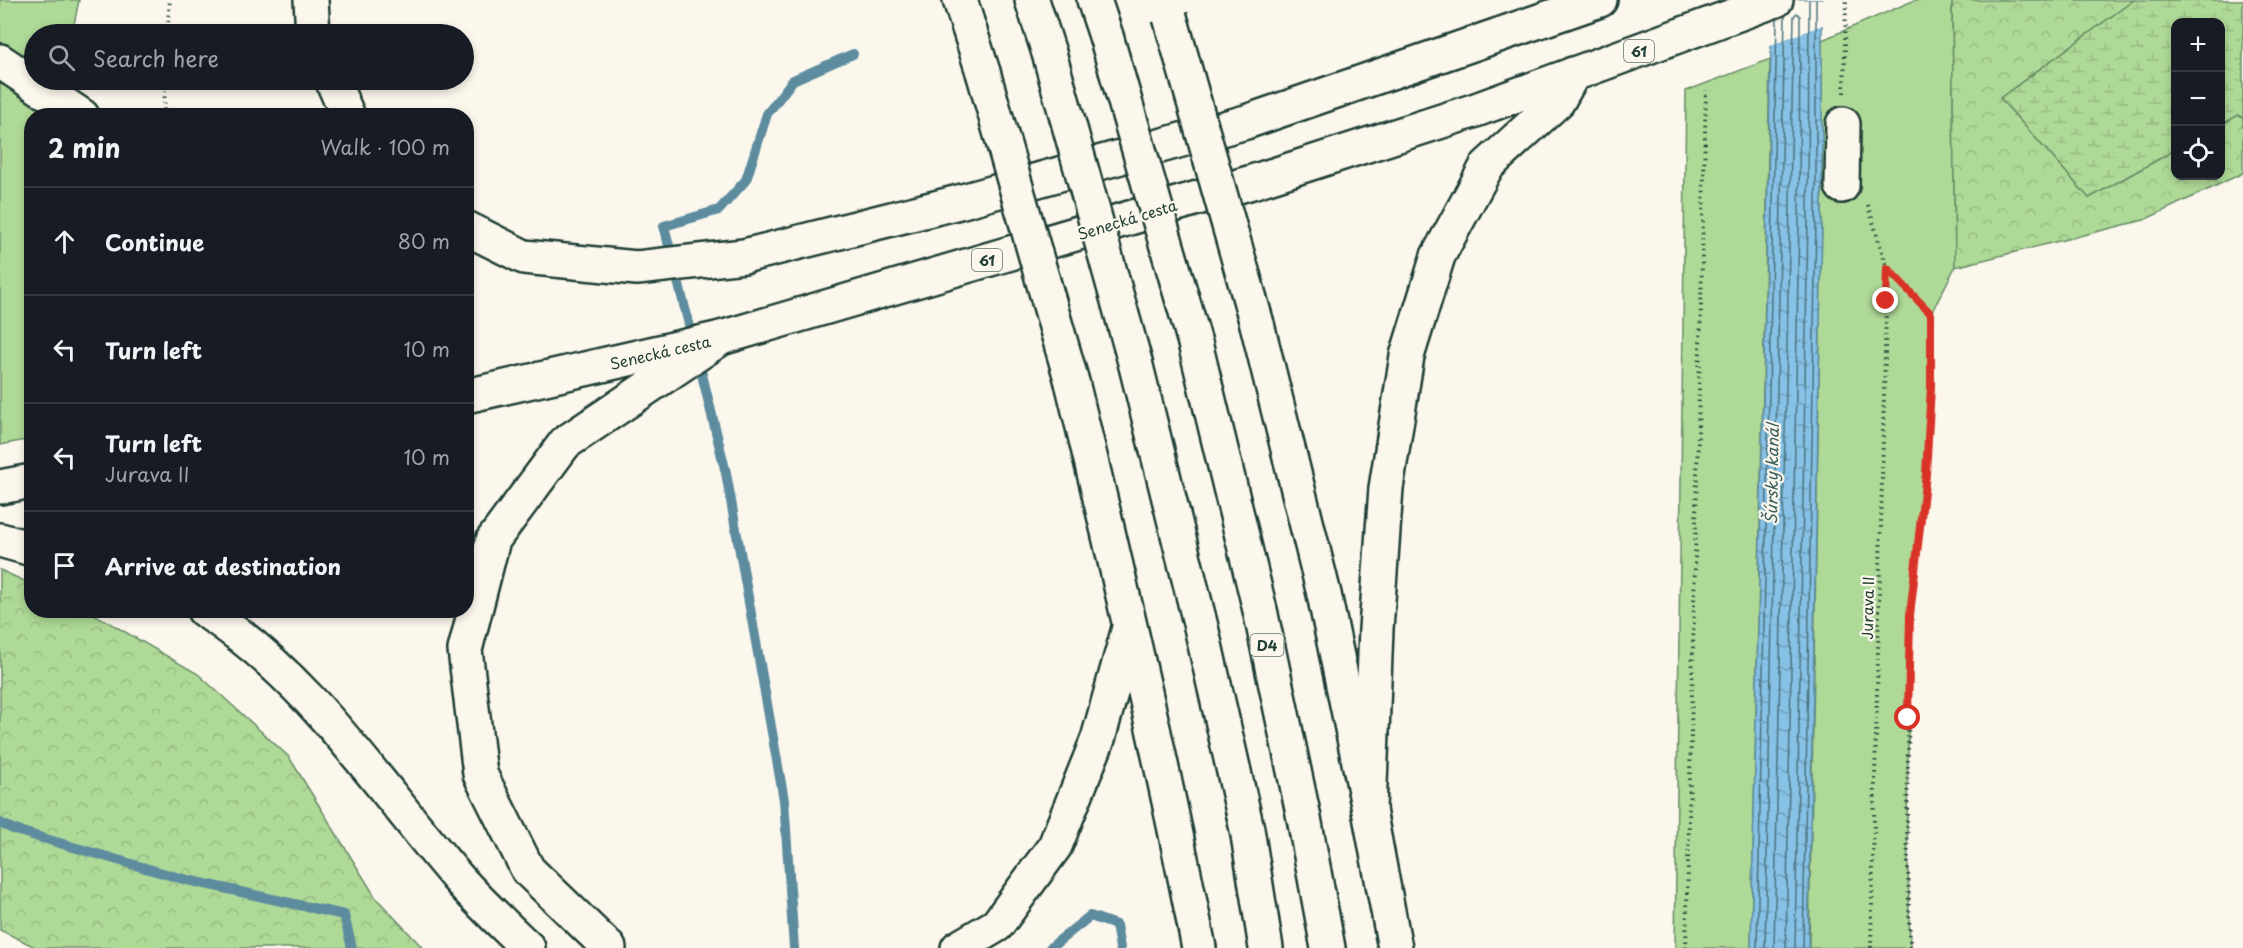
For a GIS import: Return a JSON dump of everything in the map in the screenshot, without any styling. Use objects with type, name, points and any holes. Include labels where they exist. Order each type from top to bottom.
[{"type":"main road","points":[[311,0],[312,24]]},
{"type":"main road","points":[[960,0],[983,72],[1072,382],[1131,624],[1199,948]]},
{"type":"main road","points":[[1032,0],[1136,362],[1201,627],[1247,829],[1266,948]]},
{"type":"main road","name":"D4","points":[[1094,0],[1195,344],[1260,610],[1304,818],[1328,948]]},
{"type":"main road","points":[[474,232],[524,257],[637,268],[744,256],[959,202],[1246,122],[1598,0]]},
{"type":"main road","name":"Senecká cesta","points":[[474,394],[721,338],[1252,182],[1473,111],[1776,0]]},
{"type":"main road","points":[[1167,9],[1257,324],[1323,594],[1369,810],[1395,948]]},
{"type":"main road","points":[[0,61],[24,77]]},
{"type":"main road","points":[[1369,810],[1376,629],[1386,488],[1407,356],[1438,256],[1487,166],[1558,101],[1573,74]]},
{"type":"main road","points":[[43,90],[70,108]]},
{"type":"main road","points":[[336,90],[344,108]]},
{"type":"main road","points":[[1842,186],[1843,123]]},
{"type":"main road","points":[[474,615],[493,540],[565,444],[721,338]]},
{"type":"main road","points":[[0,487],[24,482]]},
{"type":"main road","points":[[0,540],[24,547]]},
{"type":"main road","points":[[217,618],[237,631],[289,678],[334,728],[458,878],[528,948]]},
{"type":"main road","points":[[473,618],[465,650],[480,774],[528,870],[609,948]]},
{"type":"main road","points":[[958,948],[997,925],[1055,846],[1098,739],[1131,624]]},
{"type":"path","points":[[168,24],[170,0]]},
{"type":"path","points":[[1846,0],[1846,22]]},
{"type":"path","points":[[164,108],[165,90]]},
{"type":"path","points":[[1686,948],[1706,90]]},
{"type":"path","name":"Jurava II","points":[[1871,948],[1887,268],[1931,314],[1931,387],[1926,474],[1910,615],[1906,821],[1910,948]]},
{"type":"green space","points":[[0,0],[79,0],[74,24],[24,24],[24,90],[59,90],[55,108],[24,108],[24,440],[0,445]]},
{"type":"green space","points":[[1915,0],[1952,0],[1955,267],[1931,314],[1931,387],[1926,474],[1910,615],[1907,821],[1910,948],[1809,948],[1822,218],[1822,40]]},
{"type":"green space","points":[[1952,0],[2134,0],[2000,98],[2089,198],[2171,152],[2171,180],[2225,180],[2225,123],[2238,115],[2243,118],[2243,173],[2144,220],[1955,267]]},
{"type":"green space","points":[[2134,0],[2243,0],[2243,118],[2238,115],[2225,123],[2225,18],[2171,18],[2171,152],[2089,198],[2000,98]]},
{"type":"green space","points":[[1770,59],[1751,948],[1675,948],[1686,91]]},
{"type":"green space","points":[[0,570],[24,581],[24,618],[101,618],[198,674],[289,757],[376,898],[423,948],[37,948],[0,930]]},
{"type":"water","name":"Šúrsky kanál","points":[[1772,0],[1822,0],[1822,218],[1808,948],[1751,948]]},
{"type":"pier","points":[[1769,0],[1825,0],[1825,24],[1768,46]]},
{"type":"waterway","points":[[693,340],[664,226],[719,210],[746,180],[767,114],[793,80],[853,54]]},
{"type":"waterway","points":[[698,358],[726,473],[784,800],[794,948]]},
{"type":"waterway","points":[[0,823],[15,830],[183,879],[344,915],[352,948]]},
{"type":"waterway","points":[[1050,948],[1090,916],[1116,925],[1120,948]]},
{"type":"route","points":[[1886,301],[1887,268],[1931,314],[1931,387],[1926,474],[1910,615],[1908,718]]}]
